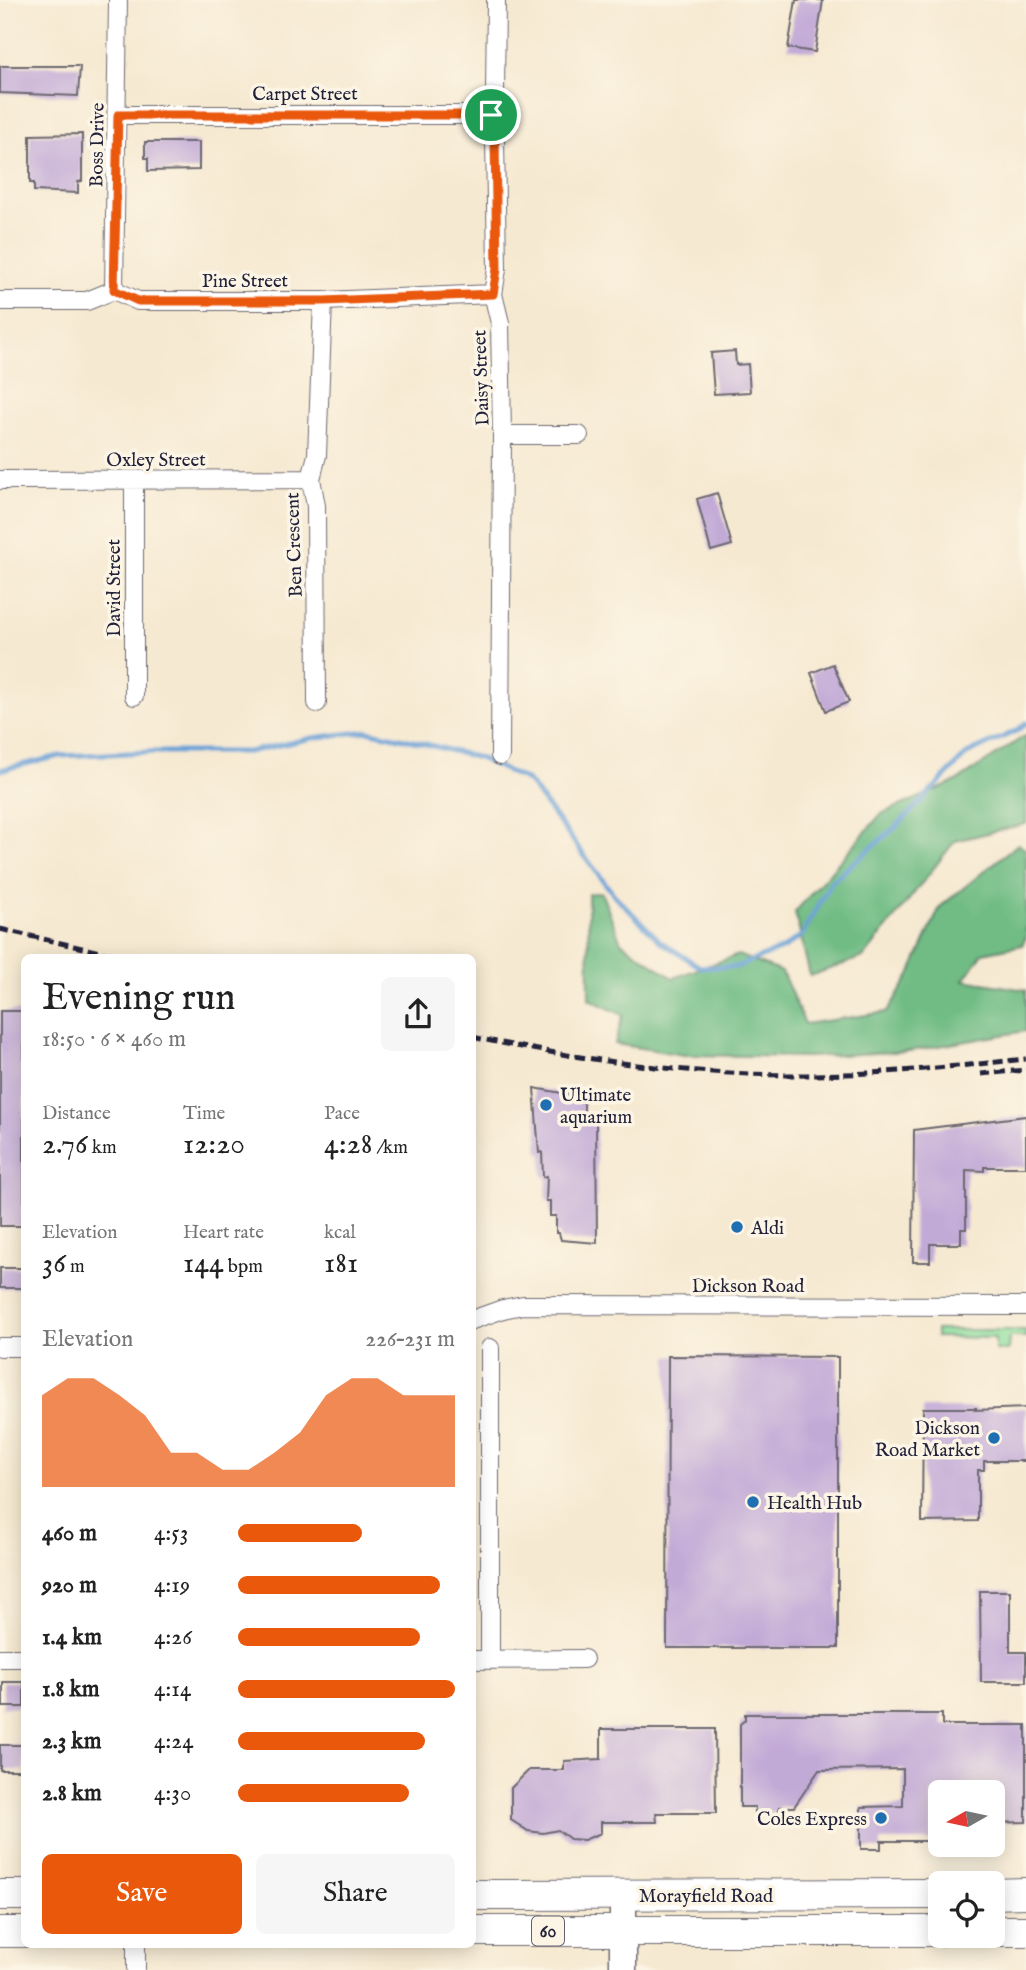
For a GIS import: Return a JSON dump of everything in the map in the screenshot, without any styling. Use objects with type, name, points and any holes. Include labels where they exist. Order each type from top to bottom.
[{"type":"main road","name":"Morayfield Road","points":[[476,1895],[928,1894]]},
{"type":"main road","points":[[1005,1894],[1026,1894]]},
{"type":"main road","points":[[0,1895],[21,1895]]},
{"type":"main road","points":[[623,1895],[623,1970]]},
{"type":"main road","name":"Morayfield Road","points":[[476,1931],[928,1931]]},
{"type":"main road","points":[[1005,1931],[1026,1931]]},
{"type":"main road","points":[[0,1932],[21,1932]]},
{"type":"street","name":"Boss Drive","points":[[114,290],[118,0]]},
{"type":"street","name":"Daisy Street","points":[[496,0],[495,94],[491,115],[496,150],[497,269],[493,294],[500,323],[502,435],[500,756]]},
{"type":"street","name":"Carpet Street","points":[[118,115],[491,115]]},
{"type":"street","points":[[0,301],[87,300],[114,290]]},
{"type":"street","name":"Pine Street","points":[[114,290],[138,301],[324,301],[493,294]]},
{"type":"street","name":"Ben Crescent","points":[[317,703],[316,506],[311,479],[317,455],[324,301]]},
{"type":"street","points":[[502,435],[579,435]]},
{"type":"street","name":"Oxley Street","points":[[0,480],[311,479]]},
{"type":"street","name":"David Street","points":[[134,480],[134,696]]},
{"type":"street","name":"Dickson Road","points":[[476,1319],[523,1305],[1026,1306]]},
{"type":"street","points":[[0,1347],[21,1347]]},
{"type":"street","points":[[489,1348],[481,1660],[584,1659]]},
{"type":"street","points":[[0,1658],[21,1658]]},
{"type":"street","points":[[136,1948],[136,1970]]},
{"type":"green space","points":[[1026,735],[1026,824],[955,841],[864,957],[810,976],[795,912],[881,814],[957,781]]},
{"type":"green space","points":[[1018,844],[1026,850],[1026,937],[1022,945],[983,953],[964,980],[1026,990],[1026,1031],[910,1051],[808,1057],[684,1055],[615,1044],[623,1015],[589,999],[588,894],[601,892],[621,942],[673,978],[738,955],[782,972],[805,1024],[887,1012],[909,977],[940,907]]},
{"type":"green space","points":[[936,1330],[1026,1330],[1026,1337],[1009,1337],[1008,1350],[995,1350],[995,1338],[936,1337]]},
{"type":"building","points":[[796,0],[823,0],[815,52],[788,48]]},
{"type":"building","points":[[0,66],[80,66],[78,96],[0,93]]},
{"type":"building","points":[[82,134],[82,181],[78,182],[78,193],[34,191],[34,183],[30,183],[30,135]]},
{"type":"building","points":[[145,142],[199,142],[199,170],[148,171]]},
{"type":"building","points":[[735,351],[736,365],[748,364],[750,392],[714,394],[711,353]]},
{"type":"building","points":[[717,493],[732,545],[711,551],[697,499]]},
{"type":"building","points":[[833,664],[849,702],[826,711],[811,673]]},
{"type":"building","points":[[0,1011],[21,1011],[21,1226],[0,1226]]},
{"type":"building","points":[[534,1088],[584,1097],[584,1118],[596,1118],[597,1243],[561,1240],[559,1233],[556,1233],[556,1216],[550,1216],[550,1201],[546,1201],[547,1176],[543,1177],[542,1152],[539,1153]]},
{"type":"building","points":[[1026,1116],[1026,1167],[966,1170],[966,1229],[961,1229],[961,1244],[930,1244],[930,1262],[913,1262],[914,1130]]},
{"type":"building","points":[[0,1268],[21,1268],[21,1288],[0,1288]]},
{"type":"building","name":"Health Hub","points":[[668,1356],[838,1357],[838,1648],[667,1648]]},
{"type":"building","points":[[923,1408],[1026,1408],[1026,1461],[984,1461],[984,1470],[978,1470],[978,1521],[922,1522]]},
{"type":"building","points":[[980,1591],[1010,1591],[1010,1652],[1026,1652],[1026,1682],[981,1682]]},
{"type":"building","points":[[3,1682],[21,1682],[21,1707],[3,1707]]},
{"type":"building","points":[[745,1714],[942,1714],[942,1725],[1026,1725],[1026,1822],[1005,1823],[1005,1780],[928,1780],[928,1841],[881,1841],[881,1849],[861,1849],[861,1807],[903,1806],[903,1769],[819,1770],[794,1807],[779,1807],[779,1813],[755,1813],[755,1807],[740,1807],[740,1724],[745,1720]]},
{"type":"building","points":[[601,1729],[715,1729],[716,1813],[656,1813],[657,1822],[601,1822],[601,1833],[584,1840],[570,1839],[558,1830],[543,1833],[528,1831],[511,1820],[511,1788],[529,1770],[564,1770],[564,1761],[601,1759]]},
{"type":"building","points":[[0,1745],[21,1745],[21,1770],[0,1770]]},
{"type":"waterway","points":[[0,770],[60,756],[248,752],[312,738],[367,731],[479,758],[528,781],[614,895],[660,941],[700,967],[736,967],[784,948],[802,935],[831,882],[898,825],[967,754],[1018,730],[1026,723]]},
{"type":"railway","points":[[0,929],[108,954]]},
{"type":"railway","points":[[476,1038],[635,1065],[758,1074],[884,1072],[1026,1059]]},
{"type":"railway","points":[[981,1074],[1026,1070]]},
{"type":"place","name":"Ultimate aquarium","points":[[546,1105]]},
{"type":"place","name":"Aldi","points":[[737,1227]]},
{"type":"place","name":"Dickson Road Market","points":[[994,1438]]},
{"type":"place","name":"Health Hub","points":[[753,1502]]},
{"type":"place","name":"Coles Express","points":[[881,1818]]},
{"type":"route","points":[[118,115],[491,115],[495,138],[497,269],[493,294],[324,301],[138,301],[114,290],[118,115]]}]
